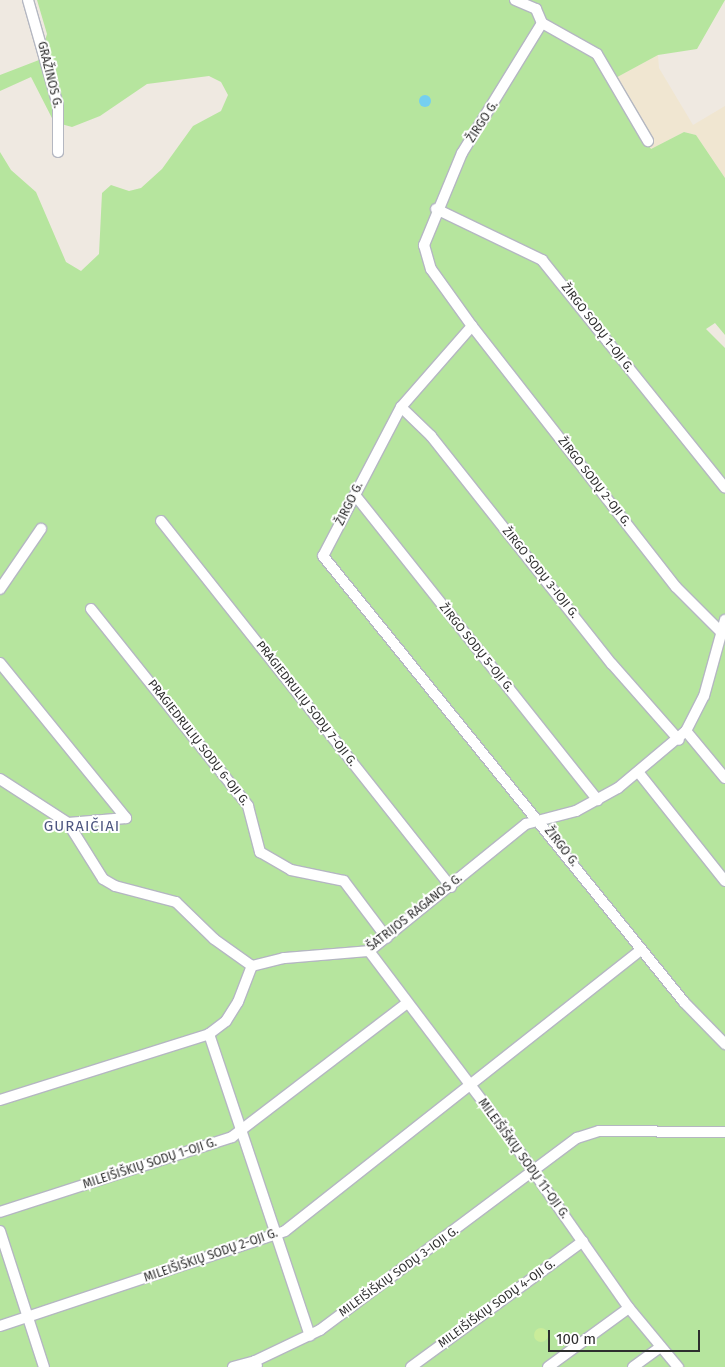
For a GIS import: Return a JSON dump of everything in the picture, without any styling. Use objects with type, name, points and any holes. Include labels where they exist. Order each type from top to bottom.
[{"type":"street","name":"GRAŽINOS G.","points":[[28,0],[58,105],[58,152]]},
{"type":"street","points":[[515,0],[536,10],[542,23],[597,54],[648,141]]},
{"type":"street","name":"ŽIRGO G.","points":[[542,23],[462,153],[436,209],[425,254],[472,326],[401,407],[323,556],[539,818],[641,950],[725,1044]]},
{"type":"street","name":"ŽIRGO SODŲ 1-OJI G.","points":[[436,209],[542,260],[725,488]]},
{"type":"street","name":"ŽIRGO SODŲ 2-OJI G.","points":[[472,326],[676,586],[722,632]]},
{"type":"street","name":"ŽIRGO SODŲ 3-IOJI G.","points":[[401,407],[432,436],[612,664],[679,740]]},
{"type":"street","name":"ŽIRGO SODŲ 5-OJI G.","points":[[355,495],[598,800]]},
{"type":"street","name":"PRAGIEDRULIŲ SODŲ 7-OJI G.","points":[[161,521],[451,887]]},
{"type":"street","points":[[0,589],[41,529]]},
{"type":"street","name":"PRAGIEDRULIŲ SODŲ 6-OJI G.","points":[[91,609],[248,806],[260,852],[291,870],[344,881],[387,938]]},
{"type":"street","name":"ŠATRIJOS RAGANOS G.","points":[[252,966],[284,958],[369,951],[539,818],[576,811],[598,800],[639,772],[679,740],[686,731],[704,696],[725,620]]},
{"type":"street","points":[[0,663],[126,818],[68,823]]},
{"type":"street","points":[[686,731],[725,778]]},
{"type":"street","points":[[639,772],[725,881]]},
{"type":"street","points":[[0,779],[68,823],[103,879],[115,886],[176,902],[214,939],[252,966],[238,1002],[226,1021],[209,1034],[0,1100]]},
{"type":"street","points":[[467,1084],[641,950]]},
{"type":"street","name":"MILEIŠIŠKIŲ SODŲ 11-OJI G.","points":[[369,951],[467,1084],[532,1168],[629,1308],[678,1367]]},
{"type":"street","name":"MILEIŠIŠKIŲ SODŲ 1-OJI G.","points":[[0,1212],[226,1140],[407,1003]]},
{"type":"street","points":[[209,1034],[274,1237],[310,1336]]},
{"type":"street","name":"MILEIŠIŠKIŲ SODŲ 2-OJI G.","points":[[0,1326],[274,1237],[467,1084]]},
{"type":"street","points":[[532,1168],[587,1133],[725,1132]]},
{"type":"street","name":"MILEIŠIŠKIŲ SODŲ 3-IOJI G.","points":[[233,1367],[256,1364],[310,1336],[446,1238],[532,1168]]},
{"type":"street","points":[[0,1231],[44,1367]]},
{"type":"street","name":"MILEIŠIŠKIŲ SODŲ 4-OJI G.","points":[[410,1367],[583,1241]]},
{"type":"street","points":[[548,1367],[629,1308]]},
{"type":"street","points":[[633,1367],[661,1347]]},
{"type":"shaded area","points":[[658,55],[659,68],[693,125],[725,106],[725,178],[696,135],[684,132],[651,149],[610,81]]},
{"type":"green space","points":[[37,0],[725,0],[697,49],[658,55],[610,81],[651,149],[684,132],[696,135],[725,178],[725,335],[715,323],[706,329],[725,348],[725,1367],[0,1367],[0,152],[11,170],[36,192],[66,262],[81,271],[99,254],[102,193],[111,185],[129,191],[141,188],[162,169],[193,126],[221,111],[228,95],[221,82],[209,76],[147,84],[100,116],[72,127],[54,122],[31,77],[0,91],[0,75],[39,60],[47,34]]},
{"type":"green space","points":[[538,1328],[544,1328],[548,1335],[544,1342],[538,1342],[534,1338],[534,1332]]},
{"type":"water","points":[[425,95],[431,101],[425,107],[419,101]]},
{"type":"district","name":"GURAIČIAI","points":[[82,827]]}]
